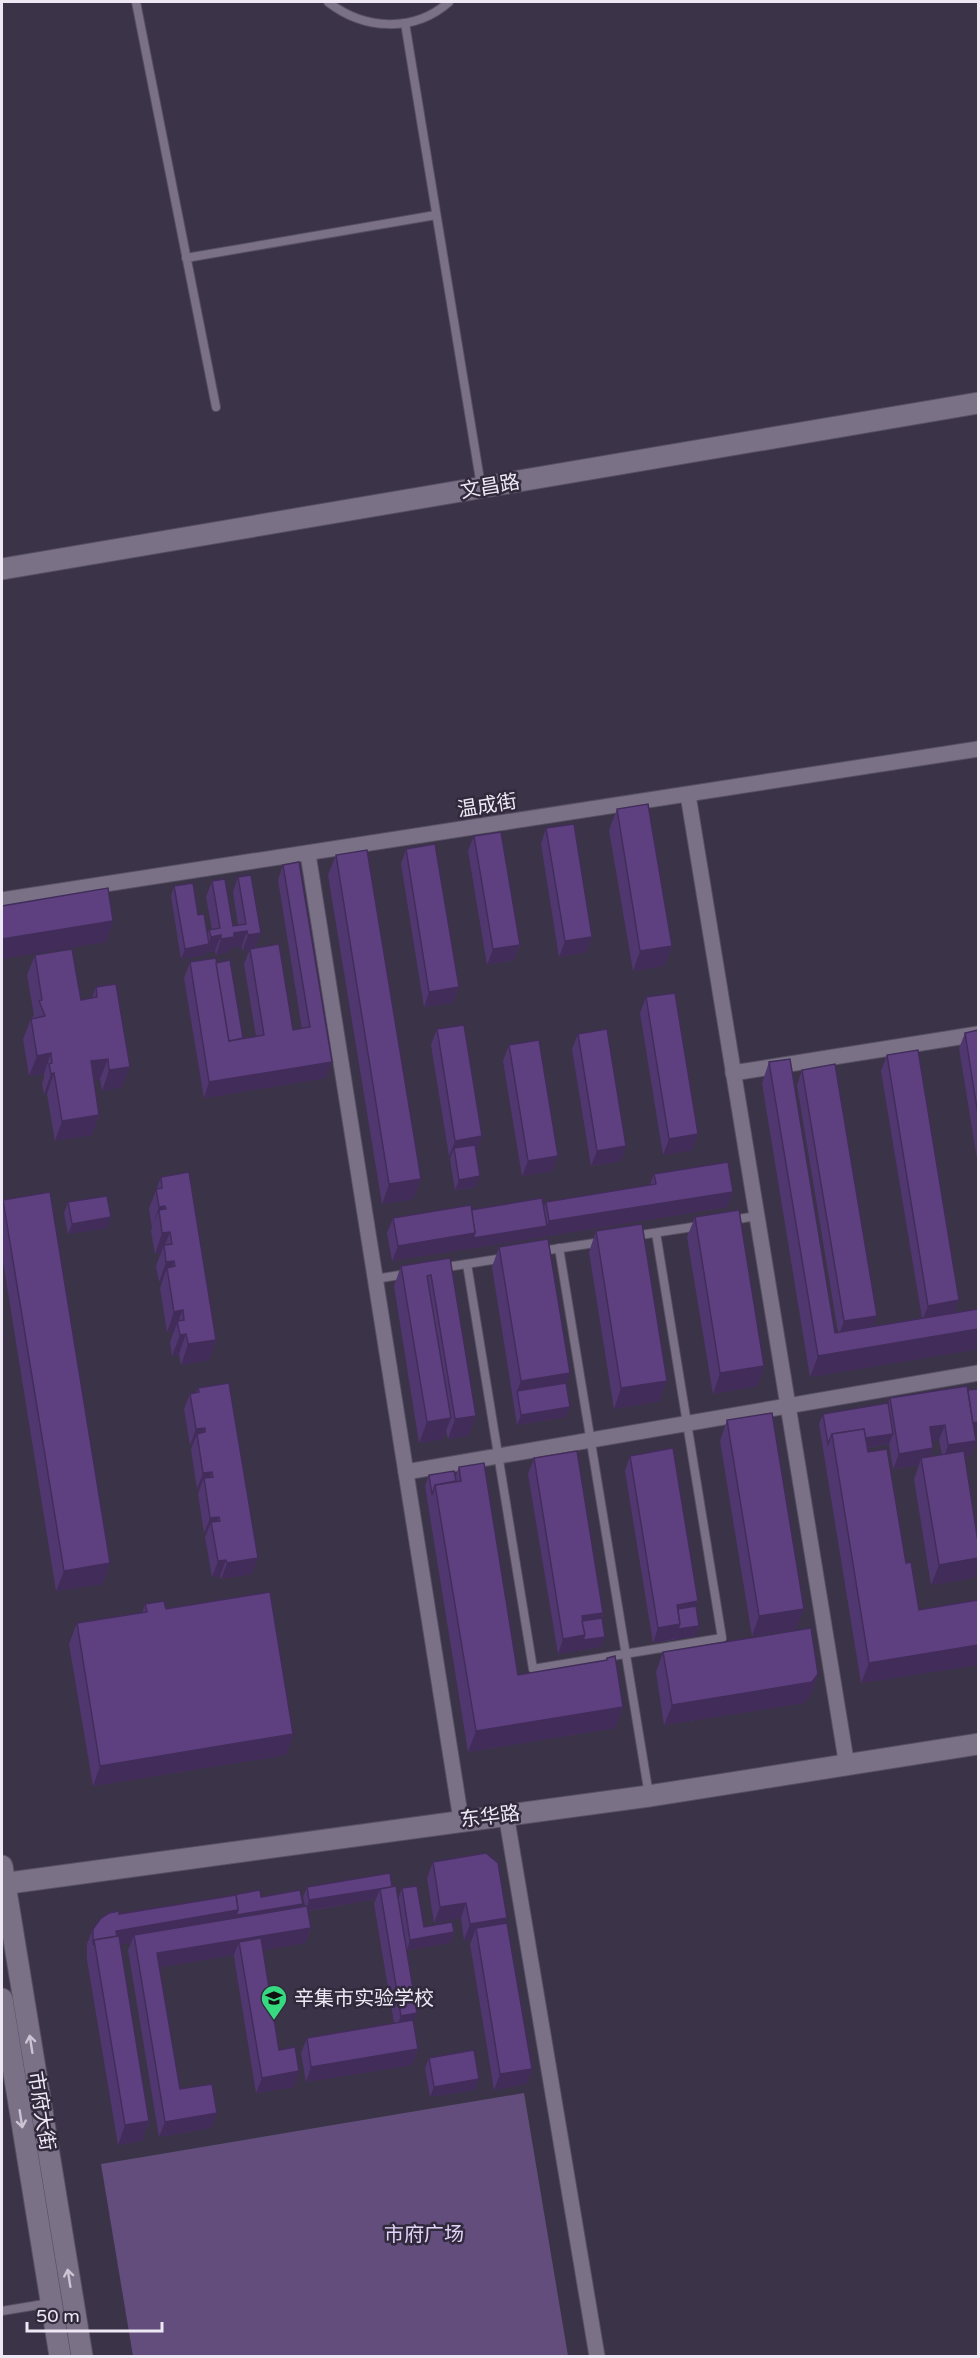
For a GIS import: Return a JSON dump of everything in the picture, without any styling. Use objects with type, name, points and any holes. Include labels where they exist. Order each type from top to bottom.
[{"type":"street","name":"文昌路","points":[[2,569],[978,403]]},
{"type":"street","name":"温成街","points":[[2,900],[978,749]]},
{"type":"street","points":[[688,795],[847,1766]]},
{"type":"street","points":[[308,854],[461,1820]]},
{"type":"street","points":[[734,1073],[978,1034]]},
{"type":"street","points":[[405,1472],[978,1373]]},
{"type":"street","name":"东华路","points":[[2,1878],[649,1796],[978,1744]]},
{"type":"street","points":[[506,1815],[597,2356]]},
{"type":"street","name":"市府大街","points":[[2,1878],[81,2356]]},
{"type":"street","name":"市府大街","points":[[2,1999],[60,2356]]},
{"type":"lane","points":[[136,2],[216,407]]},
{"type":"lane","points":[[328,2],[350,16],[366,22],[382,24],[405,23],[430,15],[449,2]]},
{"type":"lane","points":[[405,23],[481,488]]},
{"type":"lane","points":[[186,258],[436,215]]},
{"type":"lane","points":[[723,1222],[757,1216]]},
{"type":"lane","points":[[624,1238],[712,1224]]},
{"type":"lane","points":[[466,1264],[533,1669],[722,1638],[656,1233]]},
{"type":"lane","points":[[536,1252],[613,1240]]},
{"type":"lane","points":[[559,1248],[649,1796]]},
{"type":"lane","points":[[432,1269],[513,1256]]},
{"type":"lane","points":[[375,1279],[421,1271]]},
{"type":"lane","points":[[2,2311],[51,2303]]},
{"type":"green space","name":"市府广场","points":[[524,2093],[568,2356],[133,2356],[101,2164]]},
{"type":"building","points":[[648,804],[672,946],[640,951],[617,809]]},
{"type":"building","points":[[574,824],[592,937],[565,941],[546,828]]},
{"type":"building","points":[[501,832],[520,945],[493,949],[474,836]]},
{"type":"building","points":[[435,844],[459,987],[429,992],[406,849]]},
{"type":"building","points":[[367,850],[421,1179],[389,1184],[336,855]]},
{"type":"building","points":[[299,862],[332,1062],[209,1082],[190,962],[216,958],[229,1041],[264,1035],[250,949],[279,944],[293,1030],[310,1027],[283,865]]},
{"type":"building","points":[[251,875],[261,933],[248,935],[247,931],[234,933],[234,937],[221,939],[221,935],[211,937],[209,930],[220,928],[212,881],[225,879],[233,926],[246,924],[238,877]]},
{"type":"building","points":[[193,883],[198,915],[204,914],[209,944],[185,949],[174,886]]},
{"type":"building","points":[[108,888],[113,921],[2,939],[2,906]]},
{"type":"building","points":[[72,949],[81,1000],[97,997],[96,987],[116,984],[130,1067],[109,1070],[108,1059],[91,1061],[99,1115],[62,1121],[54,1073],[51,1074],[49,1064],[52,1063],[51,1053],[37,1056],[31,1019],[45,1016],[39,1001],[42,1000],[35,955]]},
{"type":"building","points":[[230,960],[243,1038],[229,1041],[216,963]]},
{"type":"building","points":[[675,993],[698,1134],[669,1139],[646,997]]},
{"type":"building","points":[[464,1025],[482,1136],[455,1141],[437,1029]]},
{"type":"building","points":[[607,1029],[626,1146],[597,1151],[578,1034]]},
{"type":"building","points":[[978,1030],[978,1115],[965,1033]]},
{"type":"building","points":[[539,1040],[558,1156],[528,1161],[509,1045]]},
{"type":"building","points":[[918,1050],[959,1300],[928,1306],[887,1055]]},
{"type":"building","points":[[790,1059],[835,1333],[978,1309],[978,1329],[818,1356],[769,1062]]},
{"type":"building","points":[[835,1064],[877,1316],[844,1321],[802,1070]]},
{"type":"building","points":[[475,1145],[480,1176],[459,1180],[454,1148]]},
{"type":"building","points":[[728,1162],[733,1192],[549,1221],[546,1202],[656,1184],[654,1174]]},
{"type":"building","points":[[189,1172],[216,1340],[188,1344],[186,1334],[180,1335],[177,1321],[184,1320],[183,1310],[174,1312],[167,1268],[175,1266],[174,1261],[166,1262],[164,1245],[172,1244],[170,1232],[162,1233],[159,1210],[166,1209],[165,1206],[159,1207],[156,1189],[162,1188],[161,1177]]},
{"type":"building","points":[[50,1192],[110,1563],[64,1571],[3,1200]]},
{"type":"building","points":[[107,1196],[111,1217],[72,1224],[68,1202]]},
{"type":"building","points":[[542,1198],[547,1226],[473,1238],[475,1233],[471,1210]]},
{"type":"building","points":[[471,1205],[475,1233],[398,1246],[393,1218]]},
{"type":"building","points":[[739,1210],[764,1366],[720,1373],[695,1217]]},
{"type":"building","points":[[642,1224],[667,1381],[621,1388],[596,1231]]},
{"type":"building","points":[[548,1239],[570,1373],[521,1381],[499,1247]]},
{"type":"building","points":[[450,1258],[476,1416],[455,1419],[431,1275],[427,1276],[451,1418],[427,1422],[401,1266]]},
{"type":"building","points":[[229,1383],[258,1558],[227,1563],[226,1560],[218,1561],[211,1522],[220,1521],[219,1517],[210,1518],[204,1478],[213,1477],[212,1472],[203,1473],[197,1434],[205,1432],[205,1428],[196,1429],[190,1394],[199,1392],[198,1388]]},
{"type":"building","points":[[566,1383],[570,1407],[521,1415],[517,1391]]},
{"type":"building","points":[[967,1386],[976,1441],[948,1445],[945,1425],[930,1427],[933,1448],[899,1454],[890,1398]]},
{"type":"building","points":[[978,1389],[978,1422],[973,1423],[968,1390]]},
{"type":"building","points":[[888,1403],[893,1434],[865,1438],[864,1429],[832,1434],[828,1444],[823,1414]]},
{"type":"building","points":[[772,1413],[804,1609],[759,1616],[727,1420]]},
{"type":"building","points":[[864,1429],[868,1452],[887,1449],[906,1563],[911,1562],[919,1610],[978,1600],[978,1645],[869,1663],[832,1434]]},
{"type":"building","points":[[673,1448],[698,1601],[677,1605],[680,1624],[658,1628],[630,1456]]},
{"type":"building","points":[[577,1451],[603,1613],[582,1616],[585,1635],[563,1639],[534,1458]]},
{"type":"building","points":[[964,1451],[978,1542],[978,1558],[939,1565],[921,1458]]},
{"type":"building","points":[[484,1463],[518,1675],[607,1660],[615,1656],[623,1707],[476,1731],[435,1485],[461,1481],[459,1467]]},
{"type":"building","points":[[454,1471],[456,1481],[435,1485],[432,1495],[429,1475]]},
{"type":"building","points":[[270,1592],[293,1734],[100,1766],[77,1623],[147,1612],[145,1604],[164,1601],[166,1609]]},
{"type":"building","points":[[696,1606],[699,1626],[678,1629],[680,1624],[678,1609]]},
{"type":"building","points":[[602,1618],[605,1637],[583,1640],[585,1635],[582,1621]]},
{"type":"building","points":[[811,1628],[818,1674],[812,1682],[672,1705],[663,1652]]},
{"type":"building","points":[[486,1853],[498,1863],[507,1918],[470,1924],[466,1903],[440,1907],[433,1862]]},
{"type":"building","points":[[390,1873],[392,1887],[309,1900],[307,1887]]},
{"type":"building","points":[[396,1886],[417,2013],[401,2016],[380,1889]]},
{"type":"building","points":[[417,1886],[424,1927],[452,1922],[454,1932],[410,1940],[402,1888]]},
{"type":"building","points":[[260,1890],[261,1897],[300,1890],[303,1904],[236,1915],[238,1910],[236,1895],[233,1895]]},
{"type":"building","points":[[236,1895],[238,1910],[116,1931],[117,1936],[94,1940],[93,1945],[93,1929],[101,1918],[109,1913],[119,1911],[119,1914]]},
{"type":"building","points":[[307,1906],[311,1928],[157,1953],[180,2089],[212,2084],[217,2113],[165,2122],[134,1935]]},
{"type":"building","points":[[507,1923],[532,2069],[500,2074],[476,1928]]},
{"type":"building","points":[[119,1936],[149,2121],[125,2125],[94,1940]]},
{"type":"building","points":[[261,1938],[279,2050],[295,2047],[299,2071],[262,2078],[239,1942]]},
{"type":"building","points":[[413,2020],[418,2049],[311,2067],[307,2038]]},
{"type":"building","points":[[474,2050],[479,2079],[434,2087],[429,2058]]},
{"type":"place","name":"辛集市实验学校","points":[[274,2021]]}]
